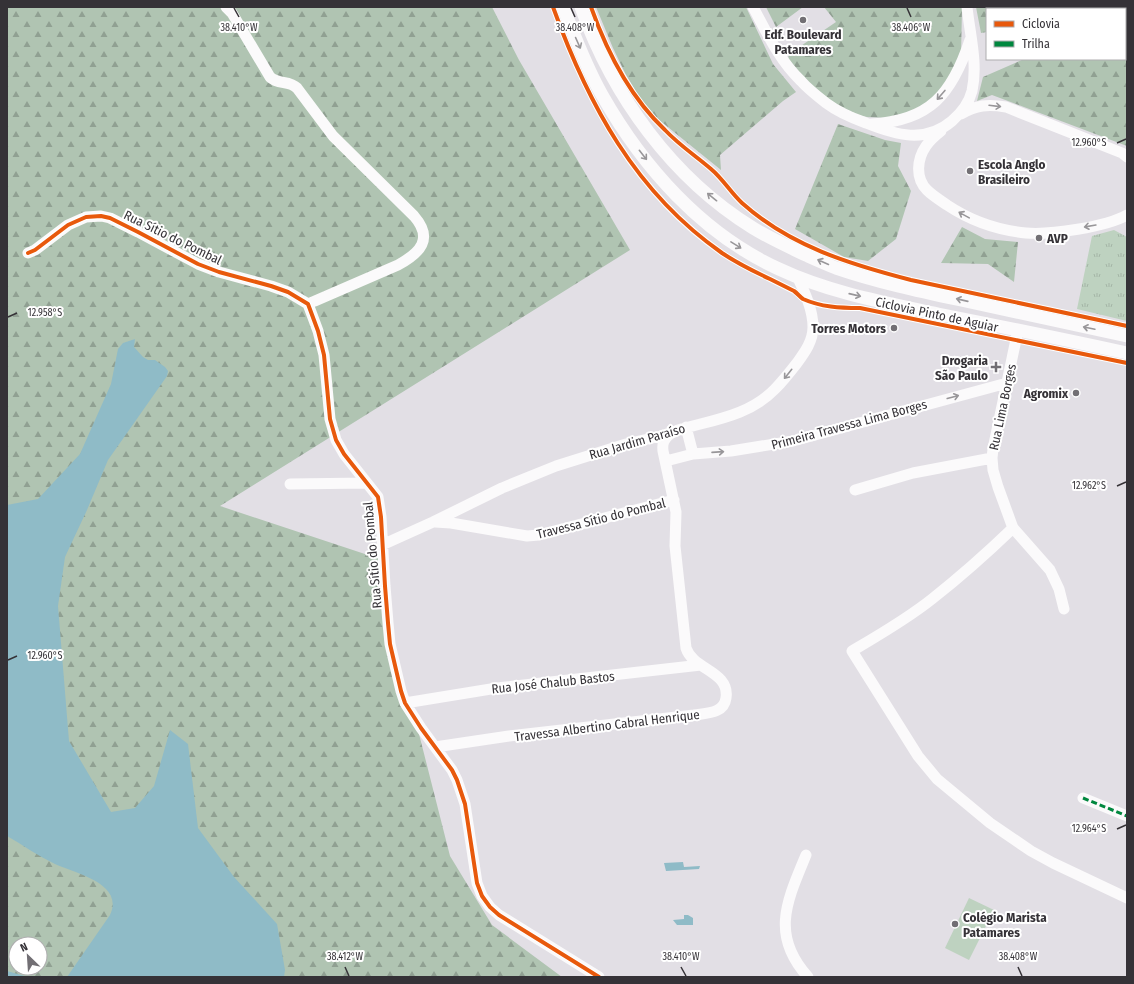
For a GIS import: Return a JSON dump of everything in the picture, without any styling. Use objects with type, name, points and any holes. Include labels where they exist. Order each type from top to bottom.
[{"type":"main road","points":[[563,7],[601,94],[618,122],[661,179],[708,225],[730,241],[777,268],[798,278],[844,292],[897,305],[1127,353]]},
{"type":"main road","points":[[581,7],[602,59],[617,86],[634,112],[656,140],[703,190],[742,221],[759,232],[834,267],[862,276],[901,287],[1127,336]]},
{"type":"street","points":[[226,7],[232,13],[270,77],[274,81],[293,84],[297,88],[333,136],[414,216],[424,231],[422,245],[408,259],[398,265],[308,304]]},
{"type":"street","points":[[753,7],[778,53],[787,66],[799,80],[826,104],[842,113],[885,131],[913,136],[923,135],[944,128]]},
{"type":"street","points":[[958,116],[969,98],[973,84],[974,70],[967,7]]},
{"type":"street","points":[[867,124],[885,123],[909,118],[928,108],[938,99],[954,79],[966,52],[971,36]]},
{"type":"street","points":[[954,79],[965,77],[973,84]]},
{"type":"street","points":[[1125,155],[1006,107],[987,105],[977,106],[958,116],[926,145],[918,164],[921,183],[926,190],[964,215],[981,224],[995,228],[1027,233],[1050,233],[1109,223],[1127,215]]},
{"type":"street","points":[[909,118],[907,127],[913,136]]},
{"type":"street","name":"Rua Sítio do Pombal","points":[[28,253],[68,225],[86,217],[101,216],[110,218],[198,264],[219,272],[288,292],[308,304],[318,331],[324,355],[330,419],[336,440],[344,454],[378,497],[381,517],[384,586],[390,644],[401,691],[406,703],[452,770],[461,791],[467,818],[477,883],[482,896],[499,916],[599,977]]},
{"type":"street","points":[[1109,223],[1127,227]]},
{"type":"street","name":"Rua Jardim Paraíso","points":[[382,545],[509,485],[556,466],[620,446],[670,434],[686,427],[723,418],[745,410],[759,402],[775,389],[792,370],[810,342],[813,331],[811,312],[808,300],[798,278]]},
{"type":"street","name":"Rua Lima Borges","points":[[1018,330],[992,458],[998,487],[1013,528],[1050,570],[1059,589],[1064,609]]},
{"type":"street","name":"Primeira Travessa Lima Borges","points":[[666,462],[693,454],[731,451],[793,441],[1007,383]]},
{"type":"street","points":[[686,427],[693,454]]},
{"type":"street","name":"Travessa Albertino Cabral Henrique","points":[[435,747],[509,736],[716,712],[721,708],[726,701],[727,693],[724,684],[720,678],[688,654],[686,648],[676,553],[676,512],[662,444],[664,439],[670,434]]},
{"type":"street","points":[[855,490],[913,473],[992,458]]},
{"type":"street","points":[[290,484],[367,483]]},
{"type":"street","name":"Travessa Sítio do Pombal","points":[[433,522],[451,523],[527,536],[539,535],[674,500]]},
{"type":"street","points":[[1013,528],[959,578],[931,600],[852,651],[910,744],[937,779],[990,823],[1031,851],[1127,898]]},
{"type":"street","name":"Rua José Chalub Bastos","points":[[406,703],[497,688],[701,665]]},
{"type":"street","points":[[1083,798],[1127,816]]},
{"type":"street","points":[[806,855],[787,903],[785,920],[787,937],[792,954],[799,967],[808,977]]},
{"type":"green space","points":[[7,7],[492,7],[519,60],[630,250],[220,506],[380,559],[387,646],[418,730],[450,856],[492,925],[562,977],[7,977]]},
{"type":"green space","points":[[596,7],[746,7],[773,64],[796,92],[783,101],[720,155],[721,170],[653,115],[638,95],[625,73]]},
{"type":"green space","points":[[766,7],[803,7],[776,27]]},
{"type":"green space","points":[[824,7],[962,7],[961,57],[934,101],[914,112],[889,118],[867,117],[829,109],[787,67],[789,54],[836,22]]},
{"type":"green space","points":[[976,7],[1127,7],[1127,146],[992,95],[977,101],[983,77],[1022,60],[1126,60],[1126,8],[986,8],[986,32],[981,33]]},
{"type":"green space","points":[[838,124],[885,140],[901,143],[898,166],[911,191],[896,239],[868,261],[844,257],[795,229]]},
{"type":"green space","points":[[962,227],[985,239],[1018,242],[1014,282],[988,264],[941,263]]},
{"type":"green space","points":[[1114,230],[1127,237],[1127,321],[1077,309],[1092,236]]},
{"type":"green space","points":[[969,898],[994,910],[969,960],[945,948]]},
{"type":"water","points":[[135,339],[134,347],[143,357],[148,360],[155,360],[168,371],[167,376],[108,460],[65,557],[58,606],[69,741],[111,812],[135,808],[154,786],[170,730],[188,744],[198,828],[234,877],[277,924],[285,970],[284,977],[67,977],[110,915],[113,904],[110,895],[104,887],[95,881],[49,861],[7,836],[7,505],[38,499],[80,454],[111,384],[118,349],[123,343]]},
{"type":"water","points":[[683,862],[684,867],[700,866],[699,869],[666,871],[664,863]]},
{"type":"water","points":[[684,915],[688,915],[693,918],[693,925],[677,925],[673,920],[684,919]]},
{"type":"water","points":[[7,971],[8,976],[28,977],[7,977]]},
{"type":"marked path","points":[[1083,798],[1127,816]]},
{"type":"cycle path","name":"Ciclovia Pinto de Aguiar","points":[[553,7],[582,78],[618,144],[640,174],[664,202],[691,229],[728,257],[794,291],[803,299],[817,304],[860,308],[1127,363]]},
{"type":"cycle path","points":[[591,7],[612,57],[630,88],[652,117],[676,141],[715,173],[742,203],[760,218],[780,231],[821,252],[888,274],[1127,326]]},
{"type":"cycle path","points":[[28,253],[35,250],[68,225],[86,217],[101,216],[110,218],[198,264],[219,272],[288,292],[308,304],[318,331],[324,355],[330,419],[336,440],[344,454],[378,497],[381,517],[390,644],[401,691],[405,703],[421,728],[452,770],[457,780],[465,804],[477,883],[482,896],[490,907],[499,915],[599,977]]},
{"type":"place","name":"Edf. Boulevard Patamares","points":[[803,20]]},
{"type":"place","name":"Escola Anglo Brasileiro","points":[[970,171]]},
{"type":"place","name":"AVP","points":[[1039,238]]},
{"type":"place","name":"Torres Motors","points":[[894,328]]},
{"type":"place","name":"Drogaria São Paulo","points":[[996,367]]},
{"type":"place","name":"Agromix","points":[[1076,393]]},
{"type":"place","name":"Colégio Marista Patamares","points":[[955,924]]}]
